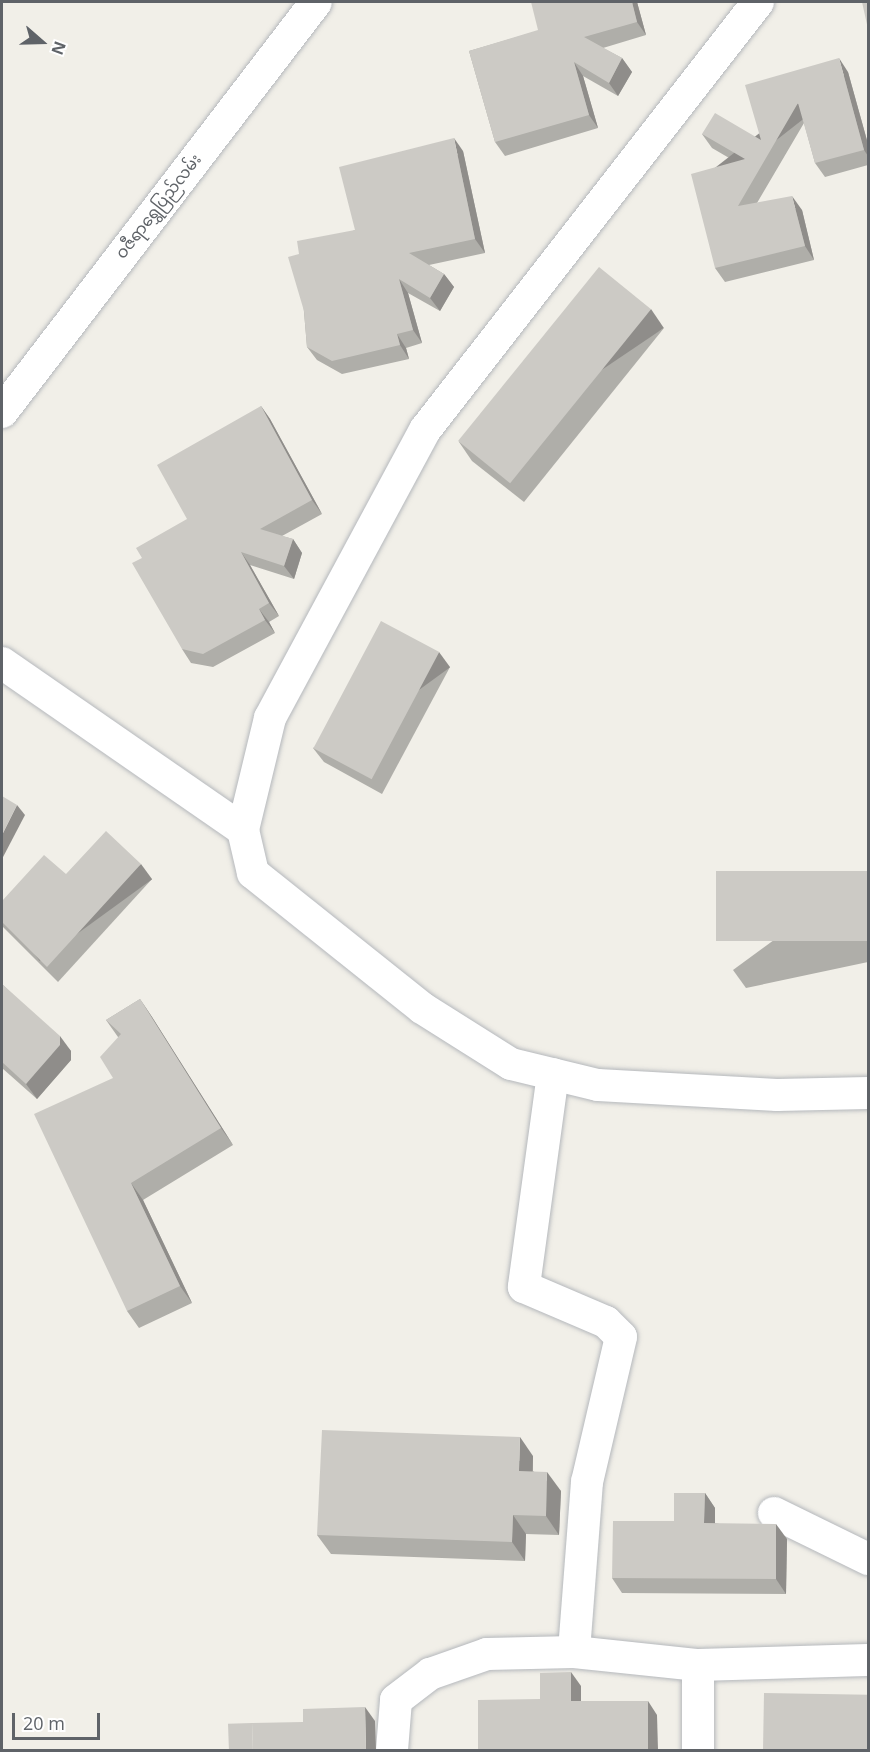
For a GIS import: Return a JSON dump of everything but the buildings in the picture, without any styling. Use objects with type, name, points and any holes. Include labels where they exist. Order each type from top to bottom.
[{"type":"street","name":"ဝဇီရာရွှေပြည်လမ်း","points":[[2,412],[316,2]]},
{"type":"street","points":[[758,2],[425,430],[270,718],[243,830],[254,873],[422,1008],[511,1064],[598,1085],[777,1095],[868,1093]]},
{"type":"street","points":[[4,673],[243,830]]},
{"type":"street","points":[[553,1074],[524,1287],[606,1322],[621,1337],[587,1482],[574,1652]]},
{"type":"street","points":[[774,1513],[868,1559]]},
{"type":"street","points":[[392,1750],[396,1700],[430,1674],[487,1654],[574,1652],[698,1665],[868,1660]]},
{"type":"street","points":[[698,1665],[698,1750]]}]
